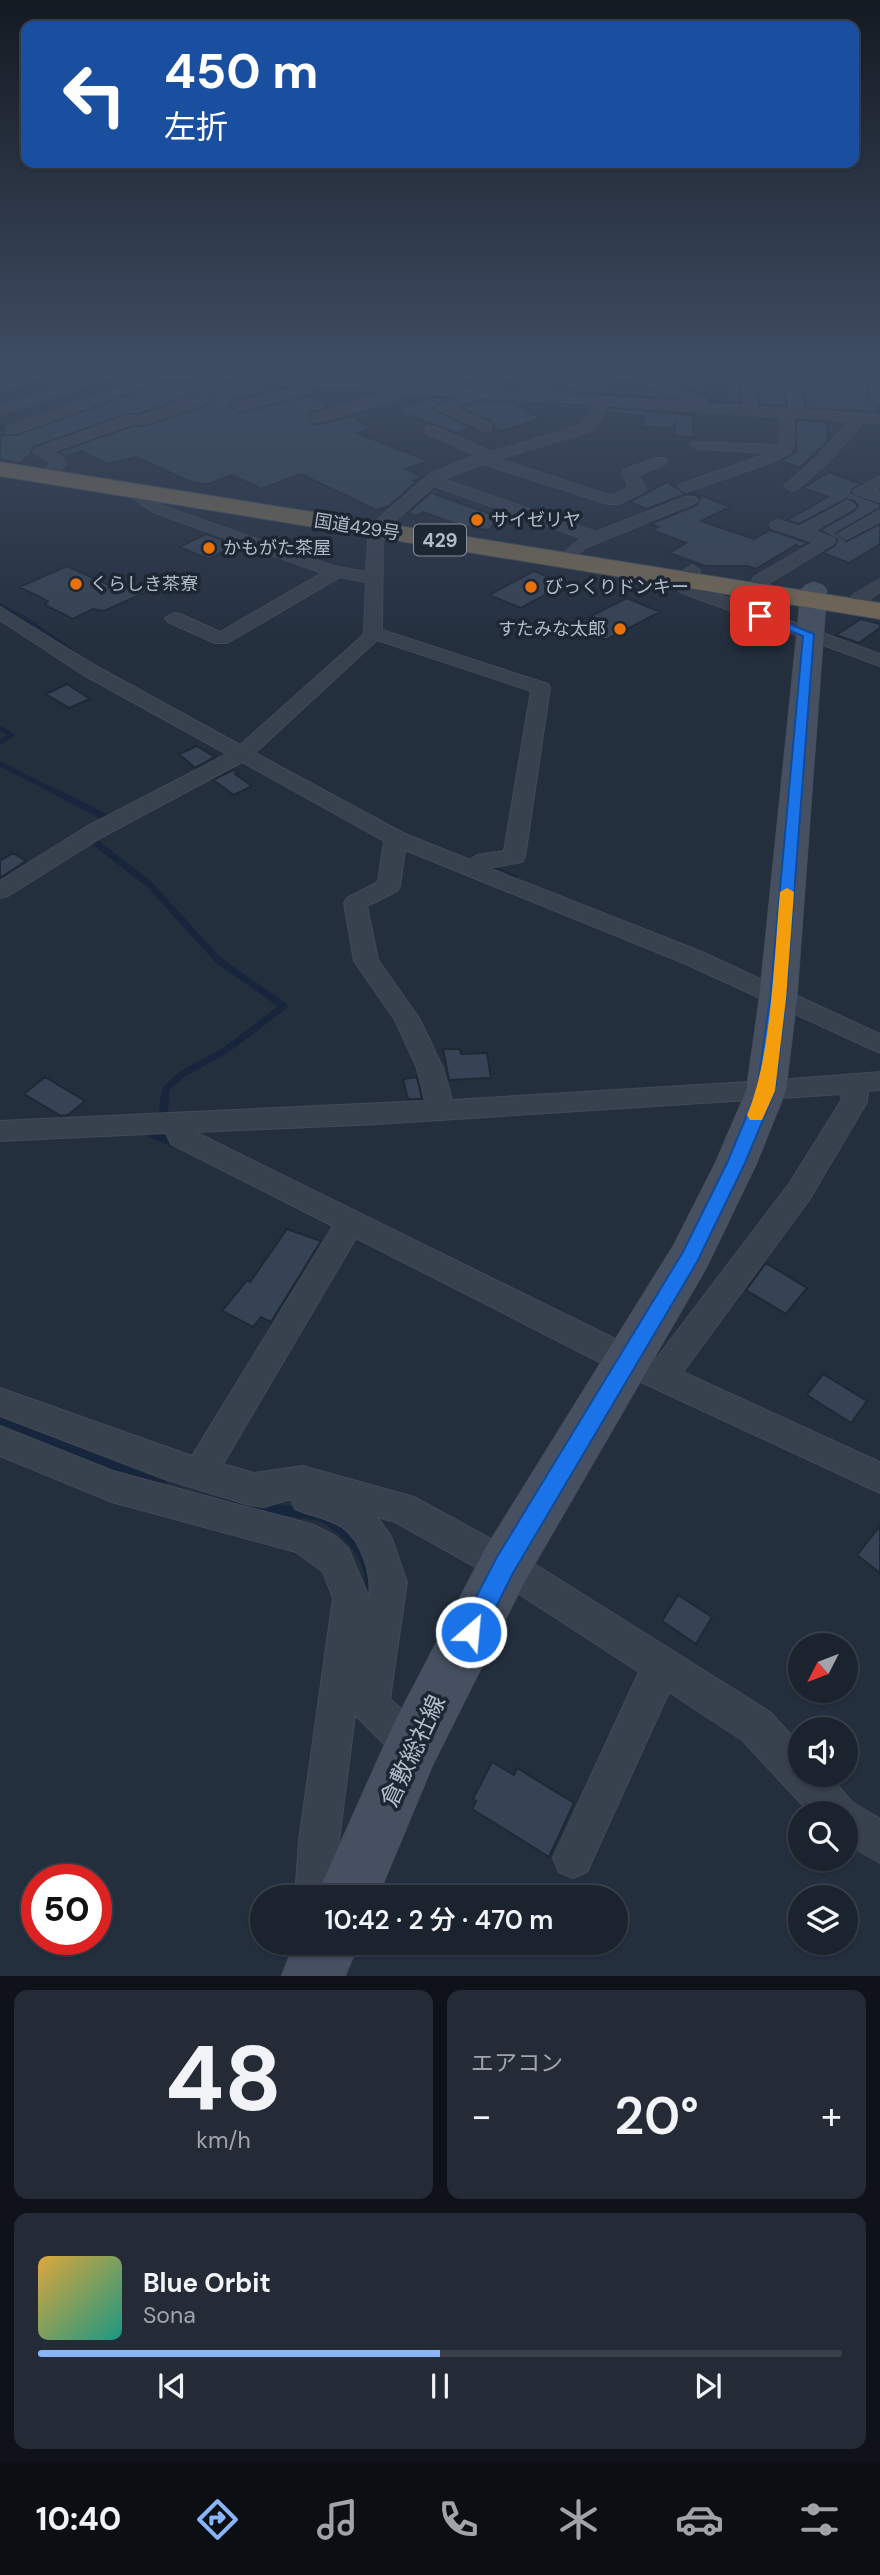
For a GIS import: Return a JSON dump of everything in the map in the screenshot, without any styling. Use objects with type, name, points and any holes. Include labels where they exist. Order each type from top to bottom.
[{"type":"highway","name":"国道429号","points":[[93,460],[379,525],[690,575],[760,582],[812,608]]},
{"type":"highway","name":"国道429号","points":[[0,469],[146,493],[574,551],[690,575],[812,608],[875,598]]},
{"type":"main road","name":"倉敷総社線","points":[[352,1885],[413,1745],[505,1565],[644,1368],[690,1256],[736,1163],[766,1091],[778,999],[812,608]]},
{"type":"main road","points":[[313,1976],[322,1955]]},
{"type":"street","points":[[0,891],[93,832],[246,751],[367,642],[373,633],[373,579],[379,525],[432,480],[475,460]]},
{"type":"street","points":[[493,460],[613,501],[638,489],[629,473],[660,461]]},
{"type":"street","points":[[574,551],[582,544],[765,460]]},
{"type":"street","points":[[792,486],[822,460]]},
{"type":"street","points":[[432,480],[596,538]]},
{"type":"street","points":[[880,481],[861,491],[880,497]]},
{"type":"street","points":[[146,493],[142,499],[158,509],[336,572],[373,579]]},
{"type":"street","points":[[802,532],[847,506]]},
{"type":"street","points":[[846,534],[880,515]]},
{"type":"street","points":[[760,582],[827,541],[778,525]]},
{"type":"street","points":[[174,618],[220,639],[336,572]]},
{"type":"street","points":[[690,575],[686,588],[812,608],[880,660]]},
{"type":"street","points":[[0,612],[89,670],[246,751],[395,838],[474,867],[694,958],[880,1044]]},
{"type":"street","points":[[373,633],[541,688],[514,857],[474,867]]},
{"type":"street","points":[[395,838],[389,886],[355,903],[366,961],[406,1018],[429,1068],[441,1110]]},
{"type":"street","points":[[0,1130],[441,1110],[766,1091],[868,1082]]},
{"type":"street","points":[[644,1368],[799,1192],[868,1082]]},
{"type":"street","points":[[177,1123],[181,1136],[347,1228],[880,1478]]},
{"type":"street","points":[[200,1474],[347,1228]]},
{"type":"street","points":[[0,1402],[200,1474],[249,1489],[317,1499],[355,1516],[379,1548],[388,1582],[370,1706],[413,1745]]},
{"type":"street","points":[[0,1441],[112,1486],[302,1537],[328,1548],[343,1570],[351,1598],[319,1841],[317,1885]]},
{"type":"street","points":[[249,1489],[303,1482],[402,1508],[505,1565],[662,1664],[756,1726],[788,1761]]},
{"type":"street","points":[[573,1858],[662,1664]]},
{"type":"street","points":[[812,1787],[826,1801]]},
{"type":"street","points":[[858,1828],[880,1843]]},
{"type":"street","points":[[313,1976],[314,1955]]},
{"type":"building","points":[[1,460],[23,460],[20,463]]},
{"type":"building","points":[[100,460],[123,460],[108,464]]},
{"type":"building","points":[[143,460],[429,461],[406,469],[423,477],[413,481],[416,482],[389,506],[376,510],[301,474],[261,489],[232,475],[209,484],[191,482]]},
{"type":"building","points":[[781,460],[808,460],[800,468]]},
{"type":"building","points":[[829,472],[861,484],[852,489],[851,493],[880,504],[880,508],[836,533],[847,541],[880,524],[880,544],[849,563],[823,553],[835,545],[837,540],[820,530],[854,511],[858,506],[854,501],[846,499],[799,524],[787,520],[828,497],[803,488]]},
{"type":"building","points":[[667,482],[686,494],[647,509],[629,502]]},
{"type":"building","points":[[435,489],[440,491],[434,494],[499,517],[489,530],[465,527],[423,512],[416,516],[408,513]]},
{"type":"building","points":[[693,492],[730,507],[701,521],[754,539],[770,530],[808,543],[800,547],[796,545],[756,569],[748,566],[705,566],[669,553],[686,543],[652,530],[658,527],[650,524],[697,505],[700,498],[695,494],[687,494]]},
{"type":"building","points":[[206,534],[237,545],[209,559],[179,547]]},
{"type":"building","points":[[67,566],[111,586],[162,585],[104,611],[93,609],[73,619],[45,605],[48,601],[19,587]]},
{"type":"building","points":[[534,571],[565,584],[521,608],[489,595]]},
{"type":"building","points":[[627,598],[660,612],[606,640],[573,625]]},
{"type":"building","points":[[861,619],[880,624],[880,628],[859,643],[836,635]]},
{"type":"building","points":[[67,684],[90,699],[69,708],[46,694]]},
{"type":"building","points":[[197,746],[215,757],[195,768],[179,754]]},
{"type":"building","points":[[233,770],[252,786],[234,795],[213,780]]},
{"type":"building","points":[[13,853],[26,861],[0,878],[0,861]]},
{"type":"building","points":[[443,1049],[460,1049],[461,1054],[487,1053],[491,1078],[449,1080]]},
{"type":"building","points":[[45,1077],[85,1101],[68,1115],[61,1116],[24,1094]]},
{"type":"building","points":[[417,1077],[422,1099],[408,1099],[403,1079]]},
{"type":"building","points":[[287,1229],[321,1241],[271,1322],[261,1317],[253,1327],[222,1311],[247,1280],[250,1282]]},
{"type":"building","points":[[766,1263],[807,1288],[786,1314],[746,1290]]},
{"type":"building","points":[[823,1374],[867,1401],[851,1423],[807,1395]]},
{"type":"building","points":[[880,1526],[880,1573],[857,1555]]},
{"type":"building","points":[[678,1595],[712,1617],[696,1644],[662,1621]]},
{"type":"building","points":[[492,1762],[514,1775],[517,1768],[574,1803],[549,1857],[472,1809],[476,1801],[473,1799]]},
{"type":"waterway","points":[[0,606],[25,619],[71,651]]},
{"type":"waterway","points":[[0,728],[11,735],[0,742]]},
{"type":"waterway","points":[[0,764],[58,793]]},
{"type":"waterway","points":[[58,793],[62,795]]},
{"type":"waterway","points":[[58,793],[107,818]]},
{"type":"waterway","points":[[91,839],[150,885],[219,961],[284,1006],[226,1050],[182,1074],[166,1089],[165,1099]]},
{"type":"waterway","points":[[481,865],[515,879]]},
{"type":"waterway","points":[[163,1115],[165,1097]]},
{"type":"waterway","points":[[151,1133],[175,1143]]},
{"type":"waterway","points":[[0,1422],[162,1485],[159,1484]]},
{"type":"waterway","points":[[224,1501],[320,1516],[337,1527],[359,1549],[368,1567],[370,1583],[366,1600]]},
{"type":"slow traffic","points":[[756,1115],[766,1091],[778,999],[787,892]]},
{"type":"place","name":"サイゼリヤ","points":[[477,520]]},
{"type":"place","name":"かもがた茶屋","points":[[209,548]]},
{"type":"place","name":"くらしき茶寮","points":[[76,584]]},
{"type":"place","name":"びっくりドンキー","points":[[531,587]]},
{"type":"place","name":"すたみな太郎","points":[[620,629]]},
{"type":"route","points":[[471,1632],[505,1565],[625,1360],[690,1256],[736,1163],[766,1091],[778,999],[808,634],[760,616]]}]
